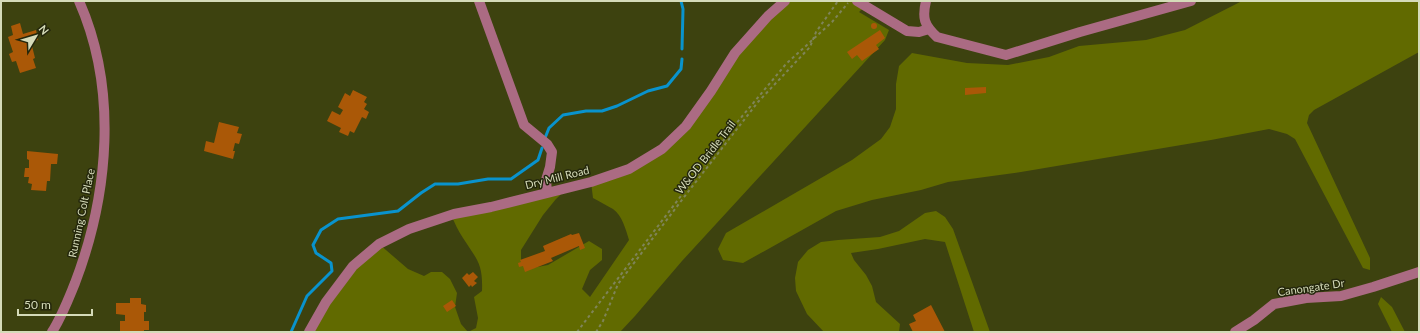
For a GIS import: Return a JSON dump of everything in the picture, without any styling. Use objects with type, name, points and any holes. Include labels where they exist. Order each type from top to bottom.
[{"type":"street","name":"Running Colt Place","points":[[52,332],[62,316],[82,265],[100,193],[104,160],[103,101],[99,70],[91,37],[79,1]]},
{"type":"street","points":[[479,1],[524,125],[547,144],[552,152],[546,180],[547,192]]},
{"type":"street","name":"Dry Mill Road","points":[[309,332],[326,302],[353,266],[379,244],[409,229],[454,214],[491,207],[584,184],[629,169],[662,149],[686,126],[711,91],[735,53],[768,16],[785,1]]},
{"type":"street","points":[[857,1],[907,31],[919,32],[929,29]]},
{"type":"street","points":[[926,1],[924,20],[929,29],[937,37],[1006,55],[1080,32],[1191,1]]},
{"type":"street","name":"Canongate Dr","points":[[1235,332],[1254,320],[1274,304],[1306,298],[1341,296],[1419,272]]},
{"type":"path","name":"W&OD Bridle Trail","points":[[596,332],[603,321],[618,284],[758,102],[810,47],[816,32],[838,1]]},
{"type":"path","points":[[577,332],[739,120],[786,64],[832,22],[850,1]]},
{"type":"green space","points":[[785,1],[871,1],[859,12],[889,30],[885,40],[682,261],[620,332],[468,332],[476,328],[478,318],[474,297],[482,291],[481,274],[478,262],[451,215],[569,187],[556,199],[543,215],[521,250],[521,262],[527,269],[548,265],[589,241],[602,249],[602,260],[590,270],[582,289],[590,297],[629,240],[619,215],[613,209],[593,198],[591,182],[629,169],[686,126],[735,53]]},
{"type":"green space","points":[[1242,1],[1419,1],[1419,52],[1314,110],[1309,115],[1307,123],[1370,258],[1370,270],[1363,268],[1295,139],[1287,134],[1269,129],[1021,172],[948,182],[921,190],[872,200],[836,211],[743,263],[723,260],[718,249],[726,233],[852,160],[881,139],[890,127],[896,109],[896,84],[899,66],[912,53],[967,63],[1008,65],[1049,57],[1079,46],[1146,40],[1185,30]]},
{"type":"green space","points":[[936,211],[945,217],[953,229],[990,332],[974,332],[945,242],[925,239],[851,253],[854,260],[866,275],[872,286],[876,302],[900,324],[899,332],[824,332],[807,314],[796,291],[795,278],[798,262],[808,250],[821,242],[880,237],[899,231],[925,213]]},
{"type":"green space","points":[[379,244],[408,269],[424,276],[431,272],[442,272],[450,279],[457,293],[455,307],[461,324],[468,332],[309,332],[326,302]]},
{"type":"green space","points":[[1381,297],[1392,307],[1405,332],[1392,332],[1378,304]]},
{"type":"building","points":[[20,23],[23,34],[36,30],[38,40],[31,42],[35,58],[33,59],[36,68],[20,73],[16,61],[12,62],[9,54],[13,52],[8,37],[13,35],[11,26]]},
{"type":"building","points":[[874,23],[877,26],[874,29],[871,26]]},
{"type":"building","points":[[880,30],[885,38],[876,45],[879,49],[862,61],[857,55],[852,59],[847,52]]},
{"type":"building","points":[[986,87],[986,93],[965,95],[965,88]]},
{"type":"building","points":[[353,90],[367,97],[364,102],[367,104],[364,109],[369,112],[366,119],[362,117],[354,133],[350,131],[348,136],[339,132],[341,128],[327,121],[332,111],[340,115],[343,110],[338,107],[345,93],[350,96]]},
{"type":"building","points":[[219,122],[239,127],[237,133],[242,134],[239,144],[235,143],[233,159],[204,151],[206,141],[214,143]]},
{"type":"building","points":[[27,151],[58,154],[57,164],[51,164],[50,181],[47,181],[46,191],[31,190],[32,184],[28,183],[29,177],[24,177],[25,168],[29,168]]},
{"type":"building","points":[[579,233],[585,248],[580,250],[579,246],[551,258],[553,261],[525,272],[523,266],[519,267],[518,263],[521,262],[520,260],[545,251],[543,246],[571,234]]},
{"type":"building","points":[[473,272],[478,277],[474,281],[477,283],[472,287],[471,285],[469,287],[462,278],[467,273],[469,275]]},
{"type":"building","points":[[130,298],[141,298],[141,304],[146,305],[144,321],[149,321],[149,330],[144,330],[144,332],[120,332],[120,321],[125,321],[125,315],[116,314],[116,303],[130,303]]},
{"type":"building","points":[[452,300],[456,306],[447,312],[443,306]]},
{"type":"building","points":[[931,305],[945,332],[913,332],[909,324],[916,321],[913,315]]},
{"type":"waterway","points":[[681,1],[683,9],[682,49]]},
{"type":"waterway","points":[[545,138],[549,128],[563,115],[586,111],[602,111],[617,106],[648,91],[667,86],[681,69],[682,59]]},
{"type":"waterway","points":[[291,332],[307,296],[332,271],[331,263],[316,253],[313,245],[321,230],[338,219],[398,211],[435,184],[458,184],[488,179],[511,179],[538,160],[542,148]]}]
